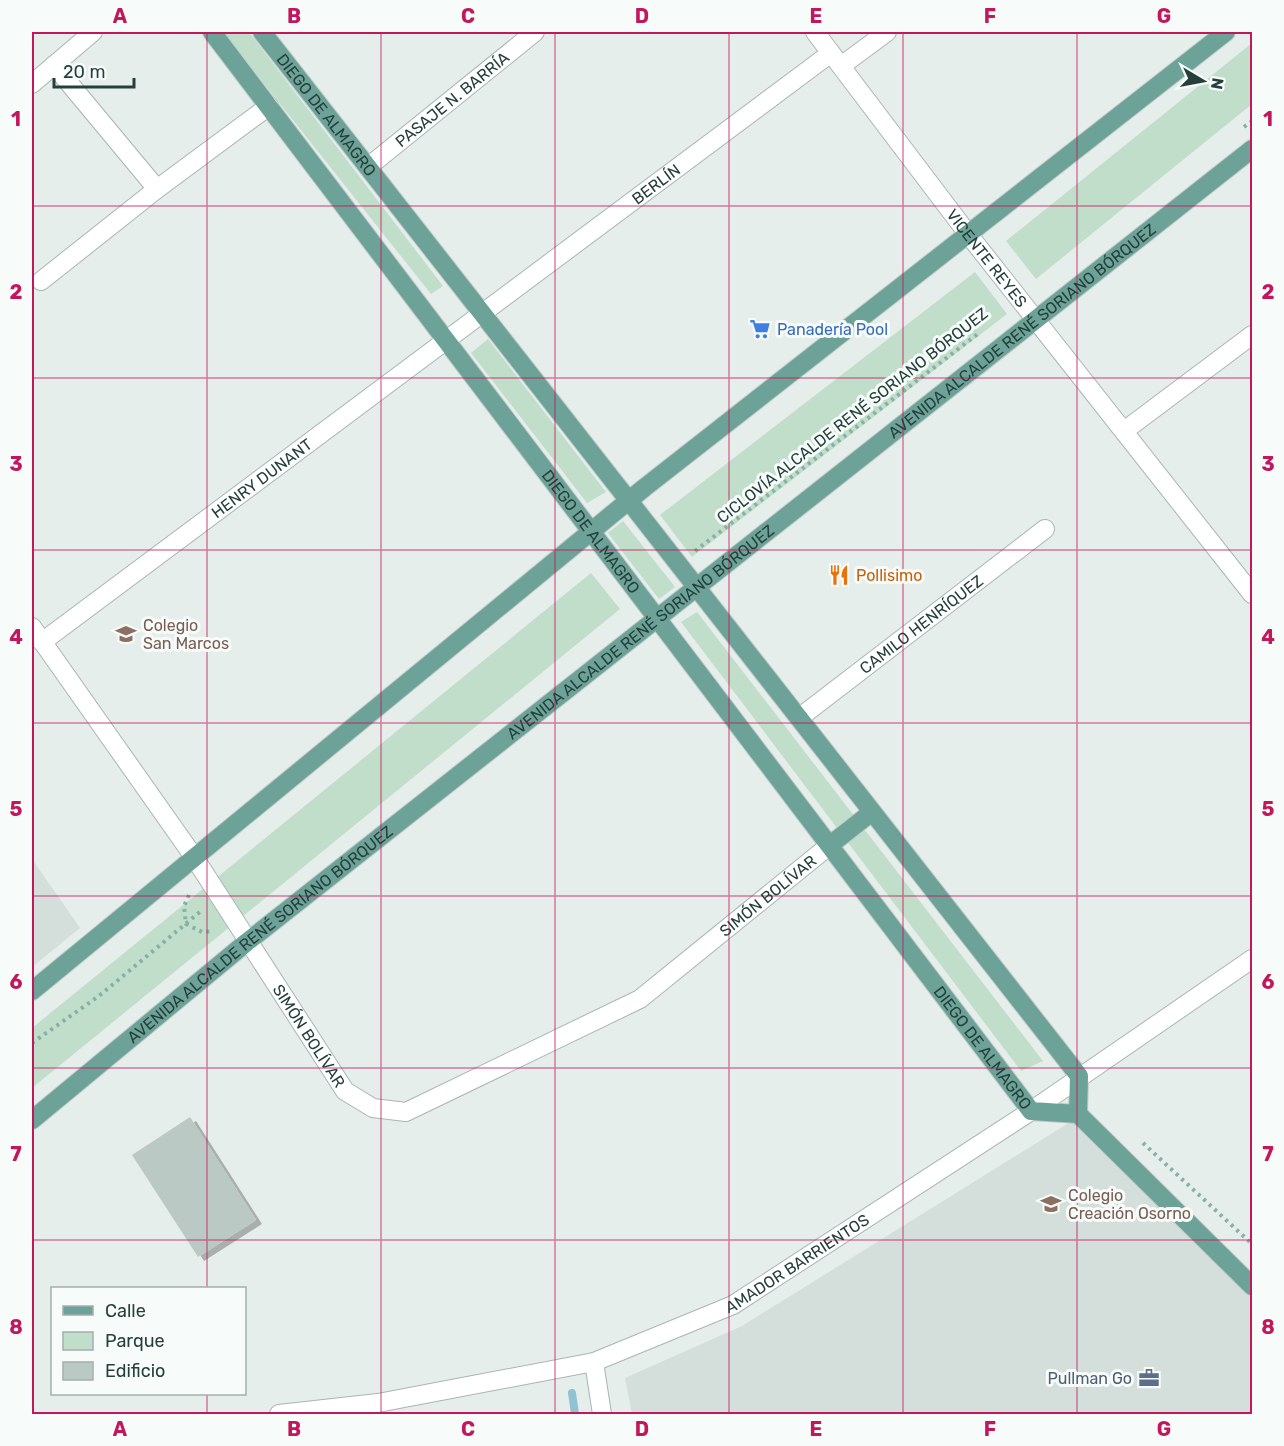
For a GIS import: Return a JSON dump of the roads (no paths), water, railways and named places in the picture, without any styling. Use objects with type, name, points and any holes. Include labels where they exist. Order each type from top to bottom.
[{"type":"main road","name":"DIEGO DE ALMAGRO","points":[[212,32],[1031,1111],[1078,1114]]},
{"type":"main road","name":"DIEGO DE ALMAGRO","points":[[262,32],[1079,1076]]},
{"type":"main road","points":[[32,991],[628,500],[1227,32]]},
{"type":"main road","name":"AVENIDA ALCALDE RENÉ SORIANO BÓRQUEZ","points":[[32,1120],[248,942],[656,617],[1252,148]]},
{"type":"main road","points":[[830,845],[872,812]]},
{"type":"main road","points":[[1079,1076],[1078,1114],[1252,1286]]},
{"type":"street","points":[[32,84],[93,32]]},
{"type":"street","name":"PASAJE N. BARRÍA","points":[[368,167],[535,32]]},
{"type":"street","name":"VICENTE REYES","points":[[815,32],[968,234],[1252,594]]},
{"type":"street","name":"BERLÍN","points":[[482,314],[836,60],[887,32]]},
{"type":"street","points":[[54,65],[157,189]]},
{"type":"street","points":[[41,281],[157,189],[269,106]]},
{"type":"street","name":"HENRY DUNANT","points":[[42,642],[482,314]]},
{"type":"street","points":[[1124,431],[1252,335]]},
{"type":"street","name":"CAMILO HENRÍQUEZ","points":[[799,718],[1045,529]]},
{"type":"street","name":"SIMÓN BOLÍVAR","points":[[32,627],[194,857],[345,1091],[373,1108],[406,1112],[640,999],[830,845]]},
{"type":"street","name":"AMADOR BARRIENTOS","points":[[279,1414],[379,1408],[594,1362],[733,1305],[1031,1111],[1252,959]]},
{"type":"street","points":[[594,1362],[602,1414]]},
{"type":"waterway","points":[[572,1393],[575,1414]]},
{"type":"place","name":"Panadería Pool","points":[[760,329]]},
{"type":"place","name":"Pollisimo","points":[[839,575]]},
{"type":"place","name":"Colegio San Marcos","points":[[126,634]]},
{"type":"place","name":"Colegio Creación Osorno","points":[[1051,1204]]},
{"type":"place","name":"Pullman Go","points":[[1149,1378]]}]
